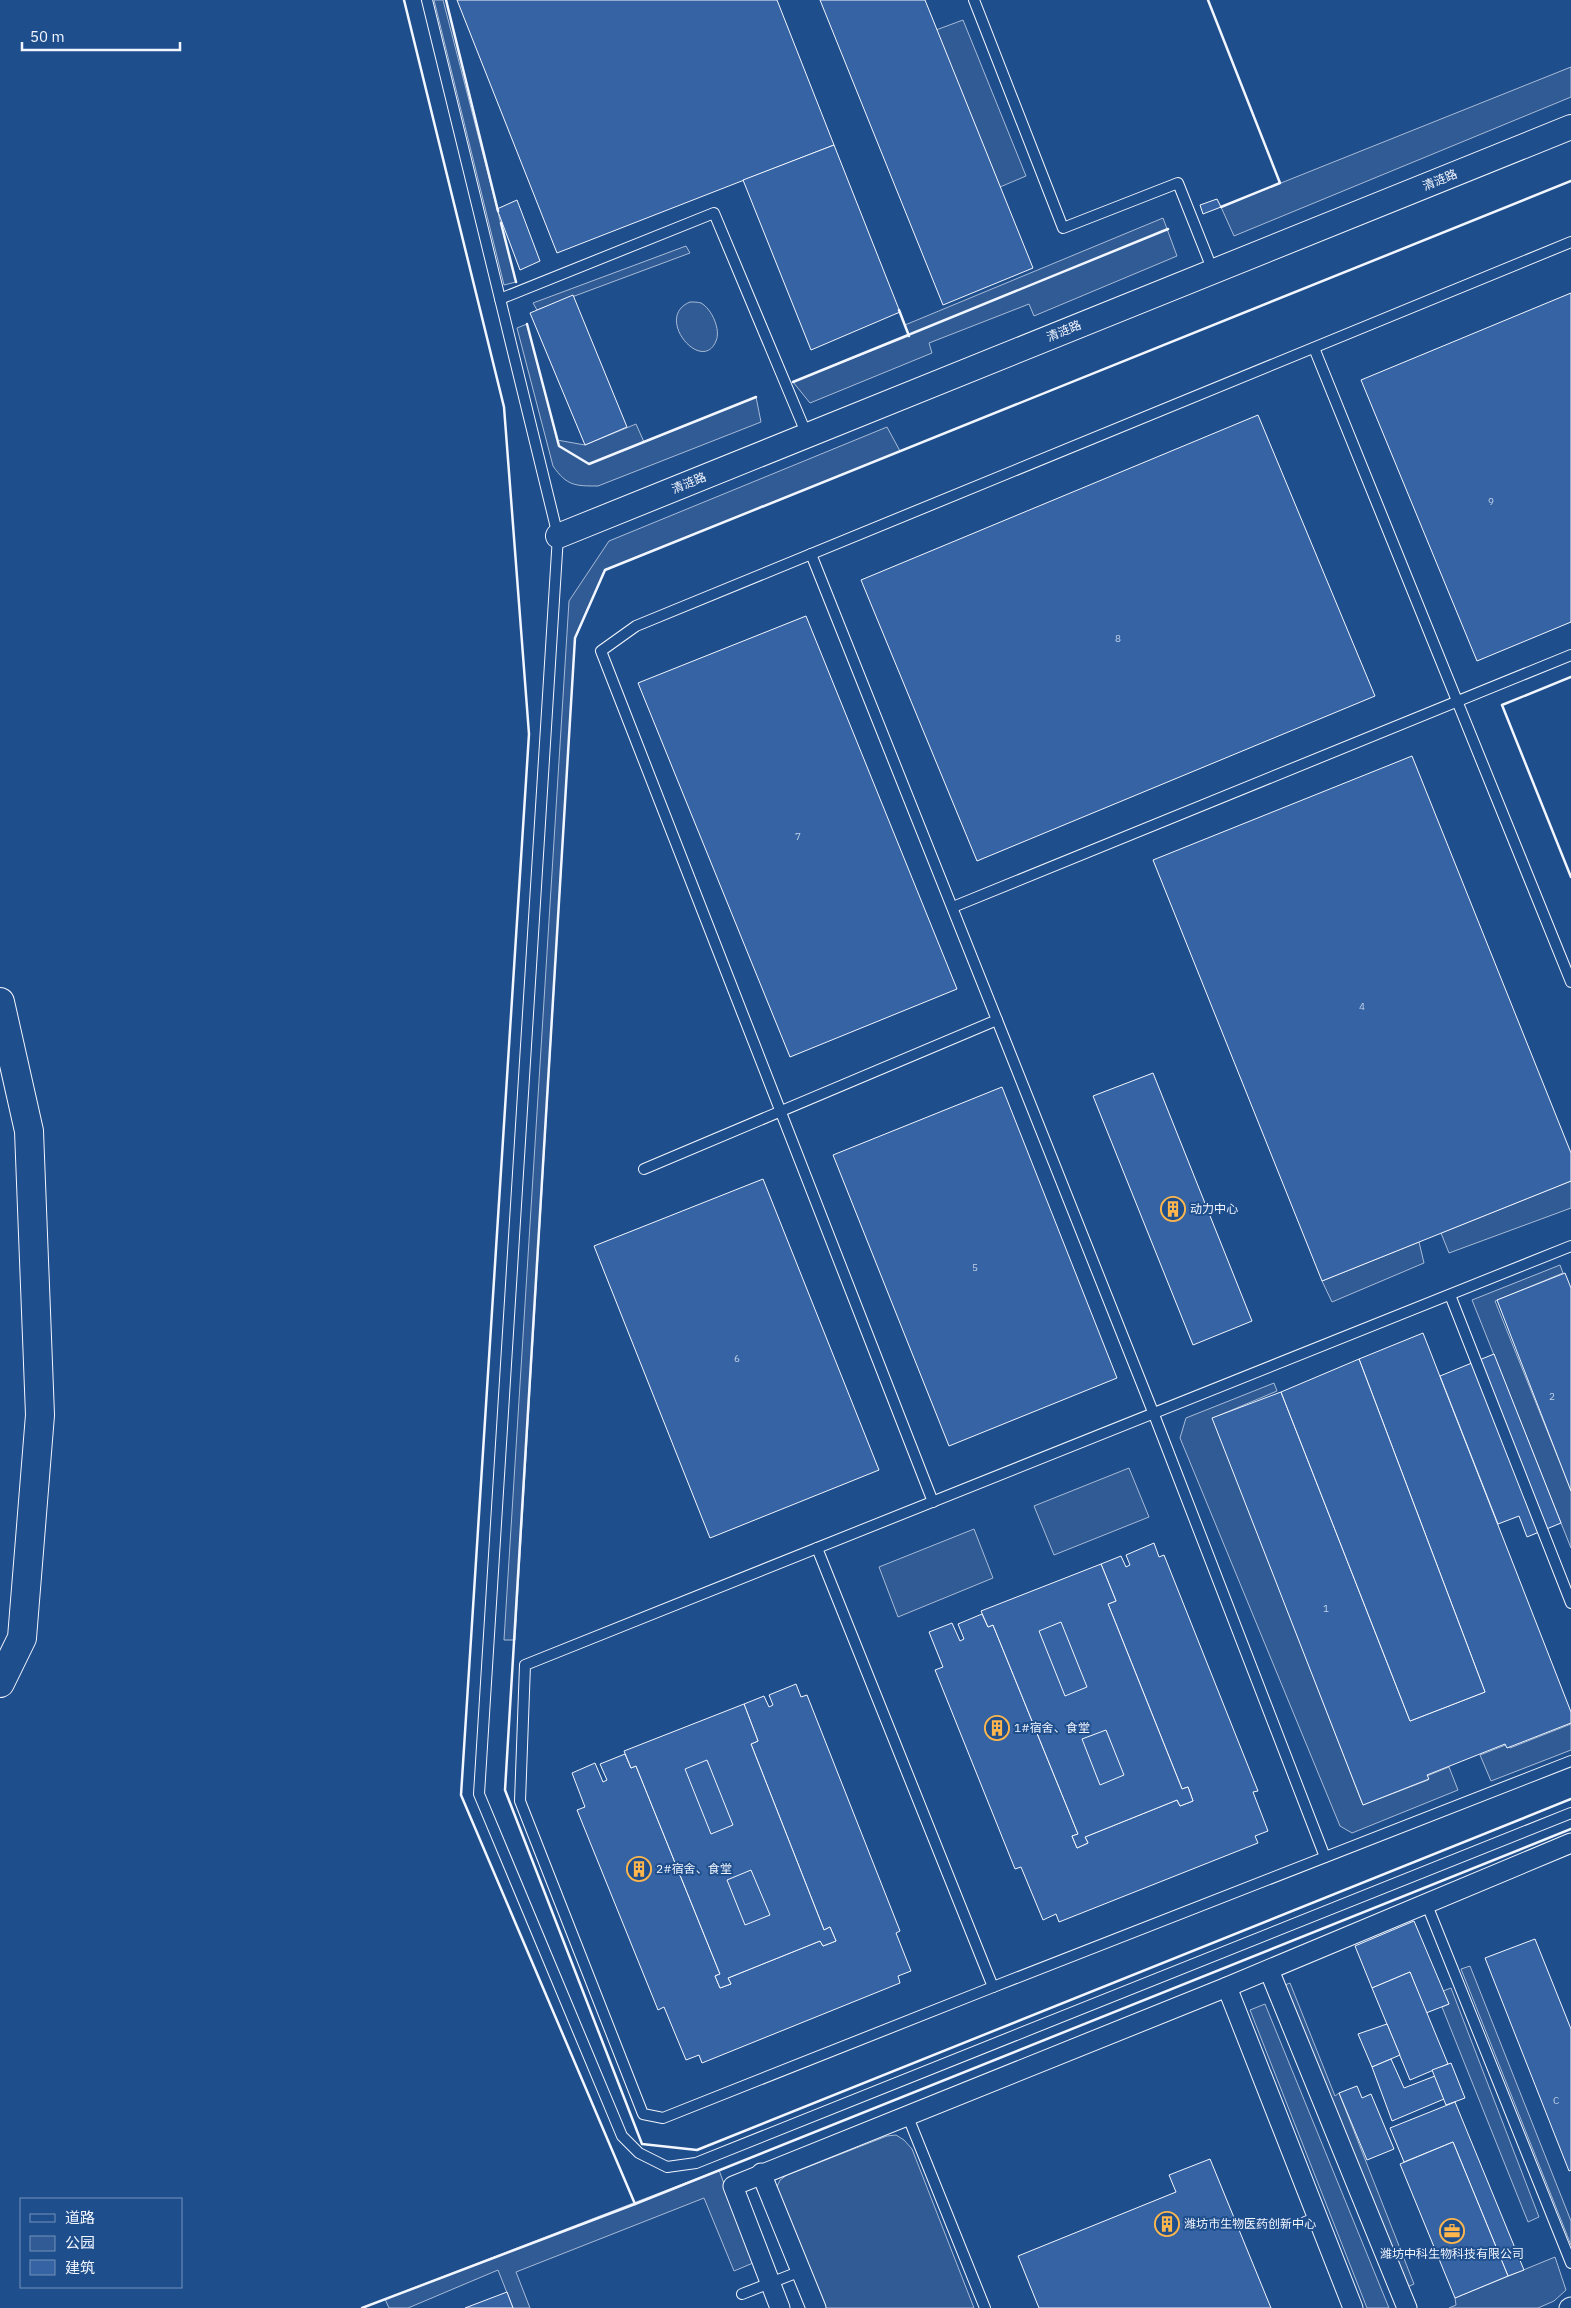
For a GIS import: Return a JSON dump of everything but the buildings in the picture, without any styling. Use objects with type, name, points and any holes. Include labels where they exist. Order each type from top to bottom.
[{"type":"highway","points":[[0,1002],[29,1131],[40,1415],[22,1638],[0,1683]]},
{"type":"street","name":"清涟路","points":[[558,536],[1571,127]]},
{"type":"street","points":[[780,2308],[733,2186],[761,2173],[908,2117],[1227,1988],[1571,1843]]},
{"type":"street","points":[[1269,1970],[1407,2308]]},
{"type":"street","points":[[1227,1988],[1311,2219],[1353,2308]]},
{"type":"street","points":[[761,2173],[816,2308]]},
{"type":"lane","points":[[427,0],[558,536],[479,1794],[622,2136],[639,2153],[667,2167],[696,2163],[1571,1813]]},
{"type":"lane","points":[[974,0],[1064,228],[1178,183],[1212,272]]},
{"type":"lane","points":[[500,299],[714,213],[807,435]]},
{"type":"lane","points":[[933,1502],[601,651],[636,626],[1571,242]]},
{"type":"lane","points":[[1314,348],[1571,982]]},
{"type":"lane","points":[[811,554],[1153,1412],[1325,1857]]},
{"type":"lane","points":[[953,907],[1571,655]]},
{"type":"lane","points":[[644,1168],[998,1020]]},
{"type":"lane","points":[[1571,1246],[526,1665],[520,1801],[643,2114],[664,2118],[1571,1761]]},
{"type":"lane","points":[[1450,1295],[1571,1603]]},
{"type":"lane","points":[[817,1548],[993,1987]]},
{"type":"lane","points":[[1426,1904],[1571,2263]]},
{"type":"lane","points":[[908,2117],[985,2308]]},
{"type":"lane","points":[[742,2294],[801,2271]]},
{"type":"green space","points":[[434,0],[443,0],[516,282],[504,285]]},
{"type":"green space","points":[[963,20],[1026,176],[1000,187],[936,30]]},
{"type":"green space","points":[[1571,67],[1571,97],[1234,236],[1221,207]]},
{"type":"green space","points":[[1163,218],[1177,256],[1034,316],[1029,304],[929,343],[932,353],[810,403],[793,382],[909,336],[905,325]]},
{"type":"green space","points":[[686,246],[690,253],[537,310],[533,303]]},
{"type":"green space","points":[[690,302],[700,303],[705,306],[714,320],[717,336],[716,341],[709,350],[701,351],[692,348],[678,330],[676,319],[680,309]]},
{"type":"green space","points":[[527,324],[557,440],[585,445],[636,424],[644,442],[756,397],[761,422],[598,486],[572,484],[563,478],[553,466],[517,328]]},
{"type":"green space","points":[[887,427],[900,451],[605,570],[575,638],[515,1640],[504,1640],[569,601],[609,541]]},
{"type":"green space","points":[[1571,1181],[1571,1208],[1449,1253],[1441,1233]]},
{"type":"green space","points":[[1419,1242],[1424,1263],[1332,1302],[1322,1281]]},
{"type":"green space","points":[[1560,1265],[1563,1273],[1495,1301],[1571,1490],[1571,1548],[1472,1300]]},
{"type":"green space","points":[[1274,1383],[1277,1391],[1213,1418],[1363,1805],[1428,1780],[1427,1776],[1449,1767],[1458,1790],[1352,1833],[1340,1826],[1180,1438],[1186,1418]]},
{"type":"green space","points":[[1129,1468],[1149,1517],[1054,1555],[1034,1506]]},
{"type":"green space","points":[[974,1529],[993,1578],[898,1617],[879,1567]]},
{"type":"green space","points":[[1571,1724],[1571,1750],[1491,1781],[1480,1755],[1508,1744],[1510,1748]]},
{"type":"green space","points":[[1470,1966],[1571,2221],[1571,2245],[1461,1969]]},
{"type":"green space","points":[[1290,1983],[1335,2096],[1339,2093],[1414,2284],[1403,2289],[1285,1985]]},
{"type":"green space","points":[[1451,1988],[1539,2217],[1528,2222],[1442,2007],[1449,2004],[1443,1991]]},
{"type":"green space","points":[[1265,2004],[1389,2308],[1367,2308],[1250,2010]]},
{"type":"green space","points":[[896,2135],[904,2140],[912,2149],[974,2308],[824,2308],[776,2189],[780,2180],[787,2175],[887,2136]]},
{"type":"green space","points":[[719,2170],[753,2263],[734,2271],[704,2198],[516,2272],[530,2308],[513,2308],[498,2270],[408,2308],[389,2308],[385,2299]]},
{"type":"green space","points":[[1555,2257],[1566,2290],[1554,2301],[1538,2308],[1449,2308],[1456,2305],[1455,2298]]},
{"type":"wall","points":[[404,0],[504,407],[529,734],[461,1795],[635,2204],[1571,1829]]},
{"type":"wall","points":[[446,0],[498,211]]},
{"type":"wall","points":[[1208,0],[1280,183],[1221,207]]},
{"type":"wall","points":[[1571,181],[605,570],[575,638],[505,1790],[642,2144],[697,2150],[1571,1799]]},
{"type":"wall","points":[[501,223],[516,282]]},
{"type":"wall","points":[[793,382],[1168,229]]},
{"type":"wall","points":[[899,310],[909,336]]},
{"type":"wall","points":[[527,324],[559,446],[589,464],[756,397]]},
{"type":"wall","points":[[1571,677],[1502,705],[1571,877]]},
{"type":"wall","points":[[362,2308],[635,2204]]},
{"type":"place","name":"动力中心","points":[[1173,1209]]},
{"type":"place","name":"1#宿舍、食堂","points":[[997,1728]]},
{"type":"place","name":"2#宿舍、食堂","points":[[639,1869]]},
{"type":"place","name":"潍坊市生物医药创新中心","points":[[1167,2224]]},
{"type":"place","name":"潍坊中科生物科技有限公司","points":[[1452,2231]]}]
